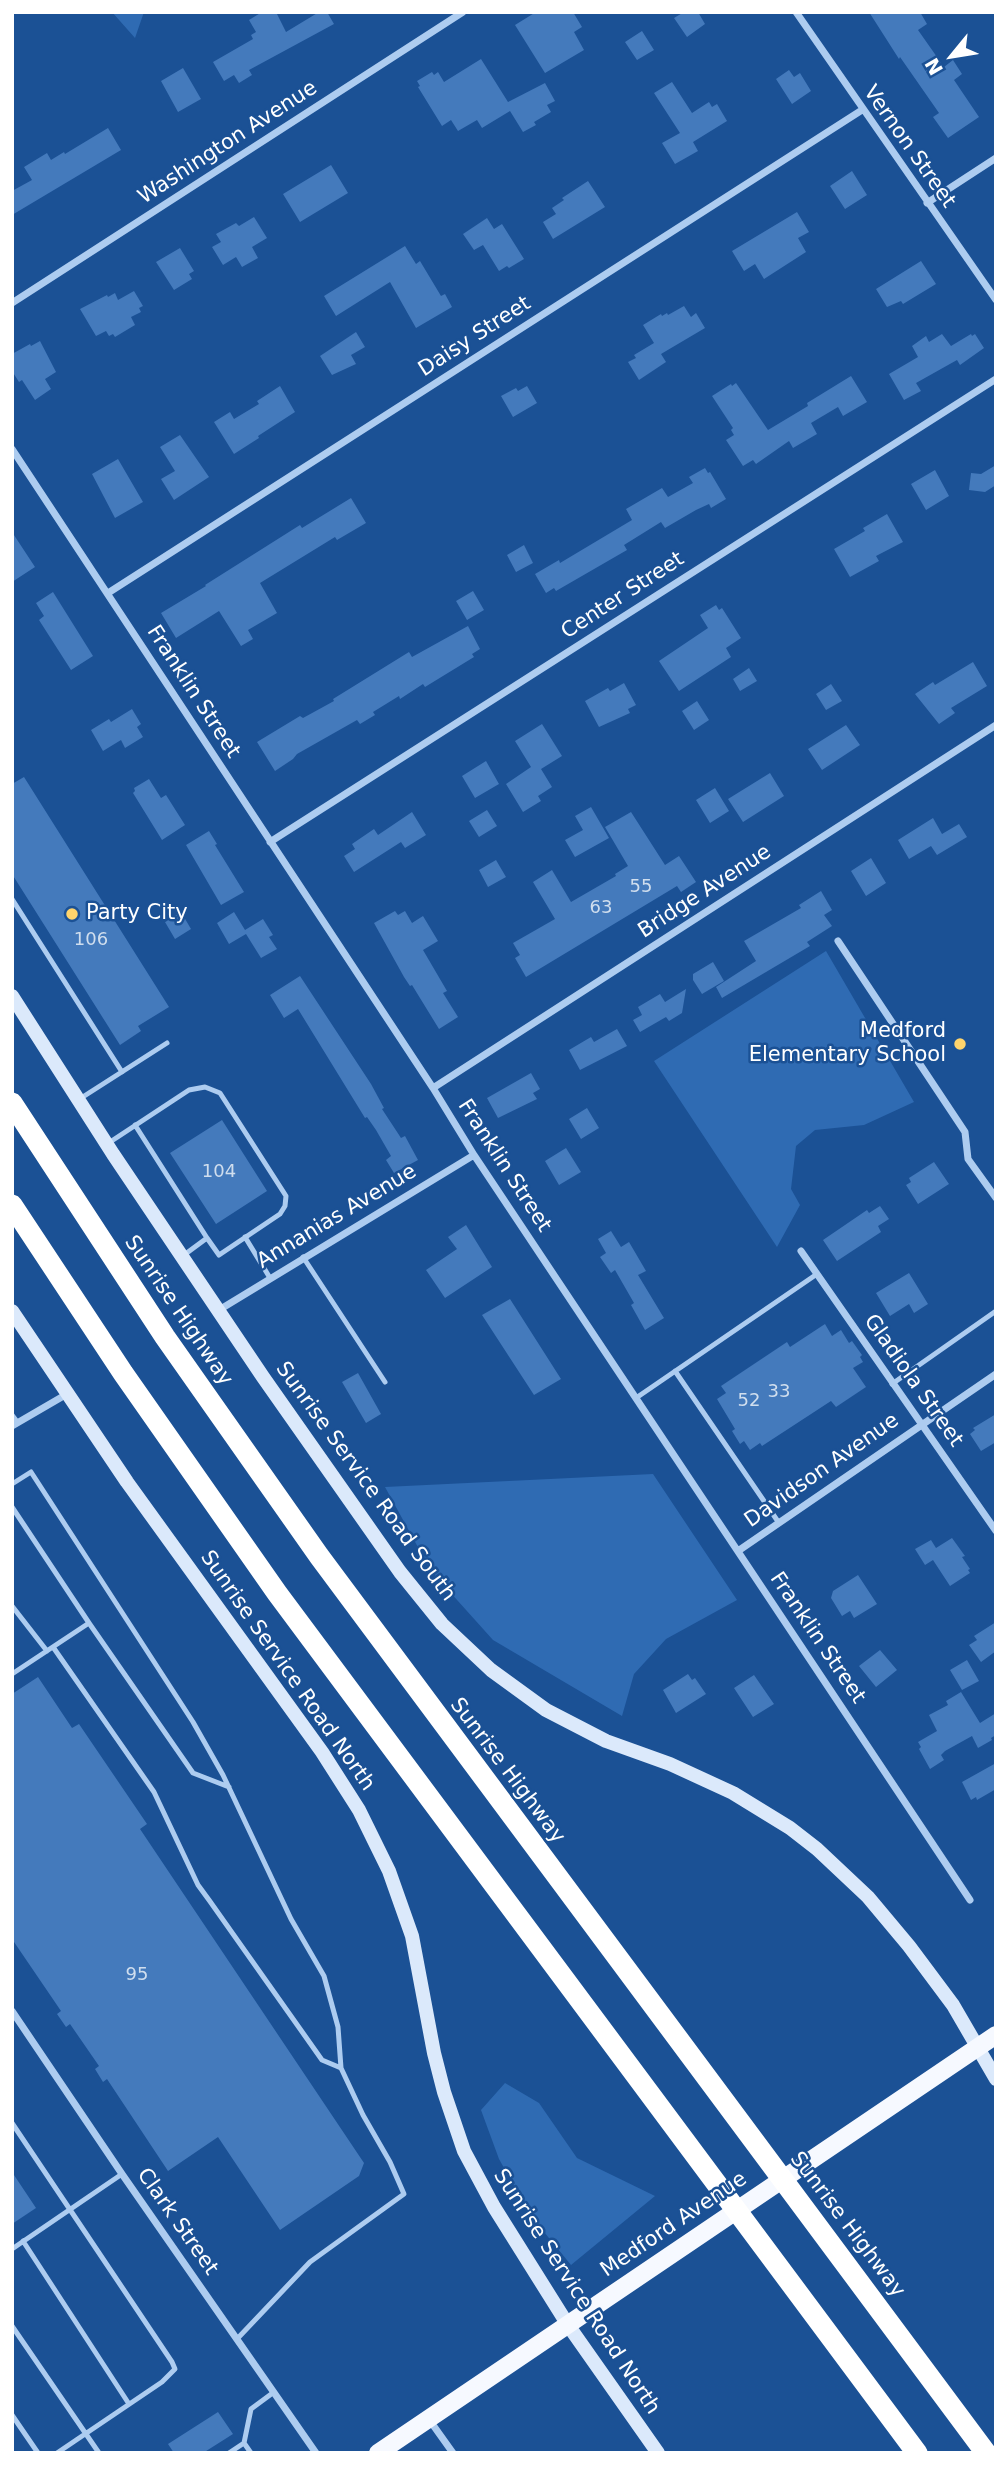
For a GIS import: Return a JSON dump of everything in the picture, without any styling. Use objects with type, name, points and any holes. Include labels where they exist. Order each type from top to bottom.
[{"type":"highway","name":"Sunrise Highway","points":[[12,1103],[165,1337],[318,1556],[986,2453]]},
{"type":"highway","points":[[12,1205],[123,1373],[285,1603],[916,2453]]},
{"type":"main road","name":"Sunrise Service Road South","points":[[12,996],[218,1310],[400,1572],[442,1624],[509,1684],[557,1716],[606,1741],[700,1777],[762,1809],[790,1828],[844,1874],[890,1922],[953,2005],[996,2079]]},
{"type":"main road","name":"Sunrise Service Road North","points":[[12,1311],[222,1615],[322,1752],[359,1810],[389,1871],[412,1936],[434,2053],[464,2151],[494,2207],[568,2325],[658,2453]]},
{"type":"main road","name":"Medford Avenue","points":[[378,2453],[996,2035]]},
{"type":"street","name":"Washington Avenue","points":[[12,303],[463,12]]},
{"type":"street","name":"Vernon Street","points":[[796,12],[926,203],[996,300]]},
{"type":"street","name":"Daisy Street","points":[[108,593],[862,110]]},
{"type":"street","points":[[926,203],[996,158]]},
{"type":"street","name":"Center Street","points":[[270,842],[996,379]]},
{"type":"street","name":"Franklin Street","points":[[12,449],[433,1088],[474,1155],[970,1900]]},
{"type":"street","name":"Bridge Avenue","points":[[433,1088],[996,725]]},
{"type":"street","points":[[838,941],[965,1132],[968,1159],[996,1198]]},
{"type":"street","name":"Annanias Avenue","points":[[218,1310],[474,1155]]},
{"type":"street","name":"Gladiola Street","points":[[801,1251],[996,1531]]},
{"type":"street","name":"Davidson Avenue","points":[[738,1551],[996,1374]]},
{"type":"street","points":[[15,1424],[67,1394]]},
{"type":"street","name":"Clark Street","points":[[12,2011],[316,2453]]},
{"type":"street","points":[[428,2418],[453,2453]]},
{"type":"lane","points":[[12,899],[122,1072]]},
{"type":"lane","points":[[78,1100],[167,1043]]},
{"type":"lane","points":[[107,1144],[135,1125],[189,1090],[205,1087],[220,1093],[286,1196],[285,1206],[280,1214],[219,1255],[135,1125]]},
{"type":"lane","points":[[245,1237],[270,1278]]},
{"type":"lane","points":[[182,1256],[207,1238]]},
{"type":"lane","points":[[303,1257],[385,1382]]},
{"type":"lane","points":[[636,1398],[817,1274]]},
{"type":"lane","points":[[892,1384],[996,1311]]},
{"type":"lane","points":[[675,1371],[779,1523]]},
{"type":"lane","points":[[12,1415],[15,1424]]},
{"type":"lane","points":[[12,1484],[31,1472],[193,1722],[229,1787],[291,1919],[324,1976],[338,2028],[341,2068],[404,2194],[310,2262],[237,2339]]},
{"type":"lane","points":[[12,1507],[193,1773],[229,1787]]},
{"type":"lane","points":[[12,1606],[47,1651]]},
{"type":"lane","points":[[12,1674],[89,1623]]},
{"type":"lane","points":[[54,1647],[154,1793],[198,1885],[322,2060],[341,2068]]},
{"type":"lane","points":[[12,2123],[175,2369],[171,2375],[57,2453]]},
{"type":"lane","points":[[12,2249],[122,2174]]},
{"type":"lane","points":[[23,2241],[129,2404]]},
{"type":"lane","points":[[12,2326],[99,2453]]},
{"type":"lane","points":[[229,2453],[244,2443],[251,2409],[274,2392]]},
{"type":"lane","points":[[12,2415],[38,2453]]},
{"type":"lane","points":[[244,2443],[251,2453]]},
{"type":"shaded area","points":[[112,12],[144,12],[135,38]]},
{"type":"shaded area","points":[[826,951],[914,1102],[864,1125],[815,1130],[796,1146],[791,1189],[800,1205],[777,1247],[654,1061]]},
{"type":"shaded area","points":[[653,1474],[737,1600],[666,1639],[634,1674],[622,1716],[493,1640],[431,1571],[385,1487]]},
{"type":"shaded area","points":[[505,2083],[539,2103],[577,2158],[655,2196],[571,2265],[531,2216],[499,2159],[481,2110]]},
{"type":"building","points":[[262,12],[276,12],[286,32],[319,12],[327,12],[334,24],[249,70],[252,75],[239,83],[234,75],[224,81],[213,62],[253,39],[251,35],[256,32],[249,20]]},
{"type":"building","points":[[536,12],[573,12],[582,27],[574,32],[584,50],[545,73],[515,25]]},
{"type":"building","points":[[684,12],[698,12],[705,24],[687,37],[674,18]]},
{"type":"building","points":[[869,12],[920,12],[927,24],[918,30],[944,67],[953,60],[962,74],[954,80],[979,117],[948,138],[933,117],[939,113],[900,57],[899,59]]},
{"type":"building","points":[[642,31],[654,50],[637,60],[625,42]]},
{"type":"building","points":[[481,59],[508,102],[545,83],[555,101],[547,105],[551,112],[523,132],[510,111],[482,128],[477,120],[458,131],[451,120],[442,126],[417,81],[432,72],[434,75],[438,72],[444,82]]},
{"type":"building","points":[[183,68],[201,99],[178,112],[161,81]]},
{"type":"building","points":[[789,70],[794,77],[800,73],[811,91],[792,104],[776,79]]},
{"type":"building","points":[[672,82],[692,113],[709,102],[712,107],[717,104],[727,121],[693,142],[698,151],[675,164],[662,143],[680,133],[654,93]]},
{"type":"building","points":[[108,128],[121,150],[12,215],[12,191],[32,180],[24,167],[47,153],[51,160],[64,152],[65,154]]},
{"type":"building","points":[[331,165],[348,193],[300,222],[283,194]]},
{"type":"building","points":[[852,171],[867,195],[845,209],[830,186]]},
{"type":"building","points":[[588,181],[605,207],[553,239],[543,222],[556,214],[552,208],[564,200],[562,198]]},
{"type":"building","points":[[797,212],[809,232],[798,238],[806,252],[764,279],[755,264],[744,271],[732,251]]},
{"type":"building","points":[[254,217],[267,238],[252,247],[258,258],[242,267],[236,257],[223,265],[212,247],[221,242],[216,234]]},
{"type":"building","points":[[487,218],[494,229],[502,224],[524,259],[499,271],[483,245],[474,250],[463,234]]},
{"type":"building","points":[[405,246],[416,264],[420,261],[441,296],[445,294],[452,307],[416,328],[390,282],[336,316],[324,296]]},
{"type":"building","points":[[180,248],[194,271],[189,274],[192,279],[174,290],[156,262]]},
{"type":"building","points":[[921,261],[936,284],[903,304],[901,301],[887,307],[876,289]]},
{"type":"building","points":[[134,291],[143,306],[139,308],[141,312],[131,317],[135,325],[115,337],[113,334],[109,336],[106,331],[96,336],[80,309],[107,295],[108,297],[115,293],[118,300]]},
{"type":"building","points":[[684,306],[691,317],[696,313],[705,328],[661,354],[666,362],[639,380],[628,362],[636,358],[634,355],[654,343],[643,325],[661,314],[668,315]]},
{"type":"building","points":[[356,332],[365,347],[351,355],[356,364],[332,375],[320,356]]},
{"type":"building","points":[[942,334],[951,346],[975,334],[984,348],[960,365],[957,360],[916,383],[921,391],[904,400],[889,374],[918,357],[912,346],[926,336],[929,342]]},
{"type":"building","points":[[40,341],[56,372],[45,379],[51,389],[35,400],[22,380],[19,382],[12,371],[12,354]]},
{"type":"building","points":[[851,376],[867,402],[843,416],[838,407],[811,423],[817,434],[793,448],[789,441],[756,464],[753,460],[743,466],[726,440],[734,435],[731,430],[733,428],[712,396],[736,383],[768,430]]},
{"type":"building","points":[[280,386],[295,412],[234,454],[214,422],[230,412],[234,419],[259,404],[257,401]]},
{"type":"building","points":[[527,386],[537,403],[513,417],[501,396]]},
{"type":"building","points":[[180,435],[209,477],[174,500],[161,479],[175,471],[160,447]]},
{"type":"building","points":[[118,459],[143,502],[115,518],[92,474]]},
{"type":"building","points":[[996,465],[996,485],[985,492],[969,490],[971,473],[981,474]]},
{"type":"building","points":[[705,468],[726,499],[711,508],[709,504],[696,510],[665,528],[661,522],[624,545],[627,550],[556,591],[554,588],[546,593],[535,574],[559,560],[560,563],[632,520],[626,509],[662,488],[668,497],[693,483],[689,477]]},
{"type":"building","points":[[935,470],[949,496],[926,510],[911,484]]},
{"type":"building","points":[[351,498],[366,523],[337,540],[335,537],[260,583],[277,613],[248,630],[253,639],[241,646],[219,611],[176,638],[161,613],[300,525],[302,528]]},
{"type":"building","points":[[887,514],[903,542],[876,556],[879,561],[850,577],[834,549]]},
{"type":"building","points":[[12,532],[35,567],[12,582]]},
{"type":"building","points":[[524,545],[533,563],[516,572],[507,555]]},
{"type":"building","points":[[473,591],[484,610],[467,620],[456,601]]},
{"type":"building","points":[[53,592],[93,656],[71,670],[39,620],[44,616],[36,603]]},
{"type":"building","points":[[716,605],[719,610],[722,608],[741,638],[726,648],[731,657],[679,691],[659,661],[708,628],[700,615]]},
{"type":"building","points":[[468,626],[480,649],[472,654],[474,657],[425,687],[423,684],[400,699],[399,696],[373,712],[375,715],[360,724],[357,720],[297,754],[275,771],[257,742],[300,716],[303,718],[334,701],[333,699],[409,652],[412,657]]},
{"type":"building","points":[[973,662],[987,686],[951,708],[955,713],[939,724],[915,694]]},
{"type":"building","points":[[749,668],[757,681],[740,691],[733,679]]},
{"type":"building","points":[[624,683],[636,705],[628,709],[630,713],[599,727],[585,701],[608,688],[610,691]]},
{"type":"building","points":[[831,684],[842,701],[826,710],[816,694]]},
{"type":"building","points":[[697,701],[709,720],[694,730],[682,711]]},
{"type":"building","points":[[132,709],[141,724],[137,727],[143,737],[125,748],[121,740],[103,751],[91,730]]},
{"type":"building","points":[[542,724],[562,756],[541,769],[552,787],[538,796],[541,801],[523,812],[506,784],[531,767],[515,741]]},
{"type":"building","points":[[846,725],[860,745],[822,770],[808,749]]},
{"type":"building","points":[[486,761],[499,784],[475,798],[462,776]]},
{"type":"building","points":[[770,773],[784,796],[743,822],[728,799]]},
{"type":"building","points":[[24,777],[169,1007],[138,1026],[141,1031],[120,1045],[12,874],[12,784]]},
{"type":"building","points":[[149,779],[161,798],[166,795],[185,825],[162,840],[133,793],[134,788]]},
{"type":"building","points":[[715,788],[729,811],[710,823],[696,800]]},
{"type":"building","points":[[591,807],[609,838],[575,857],[565,840],[583,830],[575,816]]},
{"type":"building","points":[[487,810],[497,826],[479,837],[469,821]]},
{"type":"building","points":[[412,812],[426,835],[405,848],[401,842],[354,872],[344,856],[355,849],[352,844],[374,829],[378,835]]},
{"type":"building","points":[[631,812],[665,865],[679,856],[696,882],[681,892],[677,886],[526,977],[515,958],[520,955],[513,943],[555,919],[533,882],[552,870],[571,902],[616,876],[615,874],[628,866],[605,827]]},
{"type":"building","points":[[933,818],[942,834],[959,824],[967,837],[937,855],[931,846],[909,859],[898,840]]},
{"type":"building","points":[[209,831],[244,892],[221,905],[186,845]]},
{"type":"building","points":[[871,858],[886,883],[866,896],[851,871]]},
{"type":"building","points":[[496,860],[506,877],[488,887],[479,870]]},
{"type":"building","points":[[821,891],[832,910],[824,915],[832,926],[807,942],[810,946],[722,998],[716,987],[756,961],[744,941],[801,908],[799,905]]},
{"type":"building","points":[[395,911],[398,915],[405,911],[412,923],[423,916],[438,941],[423,950],[447,991],[443,993],[458,1017],[439,1029],[412,985],[410,986],[404,977],[374,923]]},
{"type":"building","points":[[181,912],[191,929],[175,939],[165,922]]},
{"type":"building","points":[[234,912],[245,930],[263,919],[273,935],[269,937],[277,949],[261,958],[246,934],[229,944],[217,923]]},
{"type":"building","points":[[713,962],[724,981],[702,994],[693,980],[693,974]]},
{"type":"building","points":[[300,976],[371,1084],[384,1108],[382,1109],[401,1138],[405,1136],[418,1160],[394,1173],[386,1160],[391,1156],[376,1130],[367,1117],[365,1118],[298,1009],[284,1018],[270,995]]},
{"type":"building","points":[[686,989],[682,1013],[669,1021],[666,1017],[640,1032],[633,1020],[642,1015],[638,1007],[660,994],[665,1002]]},
{"type":"building","points":[[617,1029],[627,1046],[580,1070],[569,1050],[591,1037],[594,1042]]},
{"type":"building","points":[[531,1073],[540,1089],[533,1093],[537,1099],[498,1118],[487,1098]]},
{"type":"building","points":[[587,1108],[599,1128],[581,1139],[569,1119]]},
{"type":"building","points":[[222,1120],[267,1191],[216,1224],[170,1153]]},
{"type":"building","points":[[566,1148],[581,1172],[559,1185],[545,1161]]},
{"type":"building","points":[[934,1162],[949,1184],[918,1204],[906,1185],[911,1182],[909,1178]]},
{"type":"building","points":[[880,1206],[889,1219],[878,1226],[881,1232],[837,1261],[823,1240],[867,1210],[869,1213]]},
{"type":"building","points":[[466,1225],[492,1267],[445,1298],[426,1270],[457,1249],[448,1237]]},
{"type":"building","points":[[611,1231],[621,1247],[629,1242],[646,1271],[638,1275],[664,1318],[645,1330],[631,1305],[634,1303],[615,1270],[611,1273],[600,1257],[606,1253],[598,1239]]},
{"type":"building","points":[[909,1273],[928,1304],[914,1313],[909,1304],[890,1316],[876,1293]]},
{"type":"building","points":[[510,1299],[561,1379],[534,1395],[482,1315]]},
{"type":"building","points":[[825,1324],[832,1336],[841,1330],[849,1343],[852,1341],[862,1355],[860,1357],[863,1362],[853,1368],[866,1387],[836,1407],[831,1401],[762,1446],[760,1443],[750,1450],[744,1441],[740,1444],[732,1431],[735,1429],[717,1399],[726,1393],[721,1386],[787,1342],[790,1347]]},
{"type":"building","points":[[358,1373],[381,1414],[366,1423],[342,1382]]},
{"type":"building","points":[[996,1414],[996,1442],[981,1451],[970,1434],[975,1430],[973,1428]]},
{"type":"building","points":[[952,1538],[965,1556],[962,1557],[970,1573],[950,1586],[933,1560],[925,1565],[915,1549],[931,1540],[936,1548]]},
{"type":"building","points":[[858,1575],[877,1604],[854,1618],[850,1611],[842,1616],[831,1598],[833,1591]]},
{"type":"building","points":[[996,1622],[996,1651],[981,1662],[969,1645],[977,1640],[974,1636]]},
{"type":"building","points":[[880,1650],[897,1670],[876,1687],[859,1666]]},
{"type":"building","points":[[967,1660],[979,1681],[962,1690],[950,1670]]},
{"type":"building","points":[[688,1674],[692,1680],[695,1678],[706,1694],[676,1713],[663,1690]]},
{"type":"building","points":[[754,1675],[774,1704],[753,1717],[734,1688]]},
{"type":"building","points":[[38,1677],[72,1728],[79,1724],[147,1824],[140,1829],[364,2163],[359,2176],[280,2230],[218,2137],[168,2171],[107,2079],[103,2082],[95,2069],[99,2066],[70,2024],[66,2027],[57,2014],[61,2011],[12,1939],[12,1694]]},
{"type":"building","points":[[961,1692],[980,1723],[996,1713],[996,1735],[978,1748],[972,1736],[945,1751],[941,1755],[944,1760],[930,1769],[918,1742],[937,1731],[929,1715],[948,1705],[946,1701]]},
{"type":"building","points":[[996,1763],[996,1789],[977,1800],[976,1797],[971,1800],[962,1782]]},
{"type":"building","points":[[12,2172],[36,2208],[12,2224]]},
{"type":"building","points":[[218,2412],[233,2434],[203,2453],[174,2453],[168,2444]]},
{"type":"place","name":"Party City","points":[[72,914]]},
{"type":"place","name":"Medford Elementary School","points":[[960,1044]]}]
